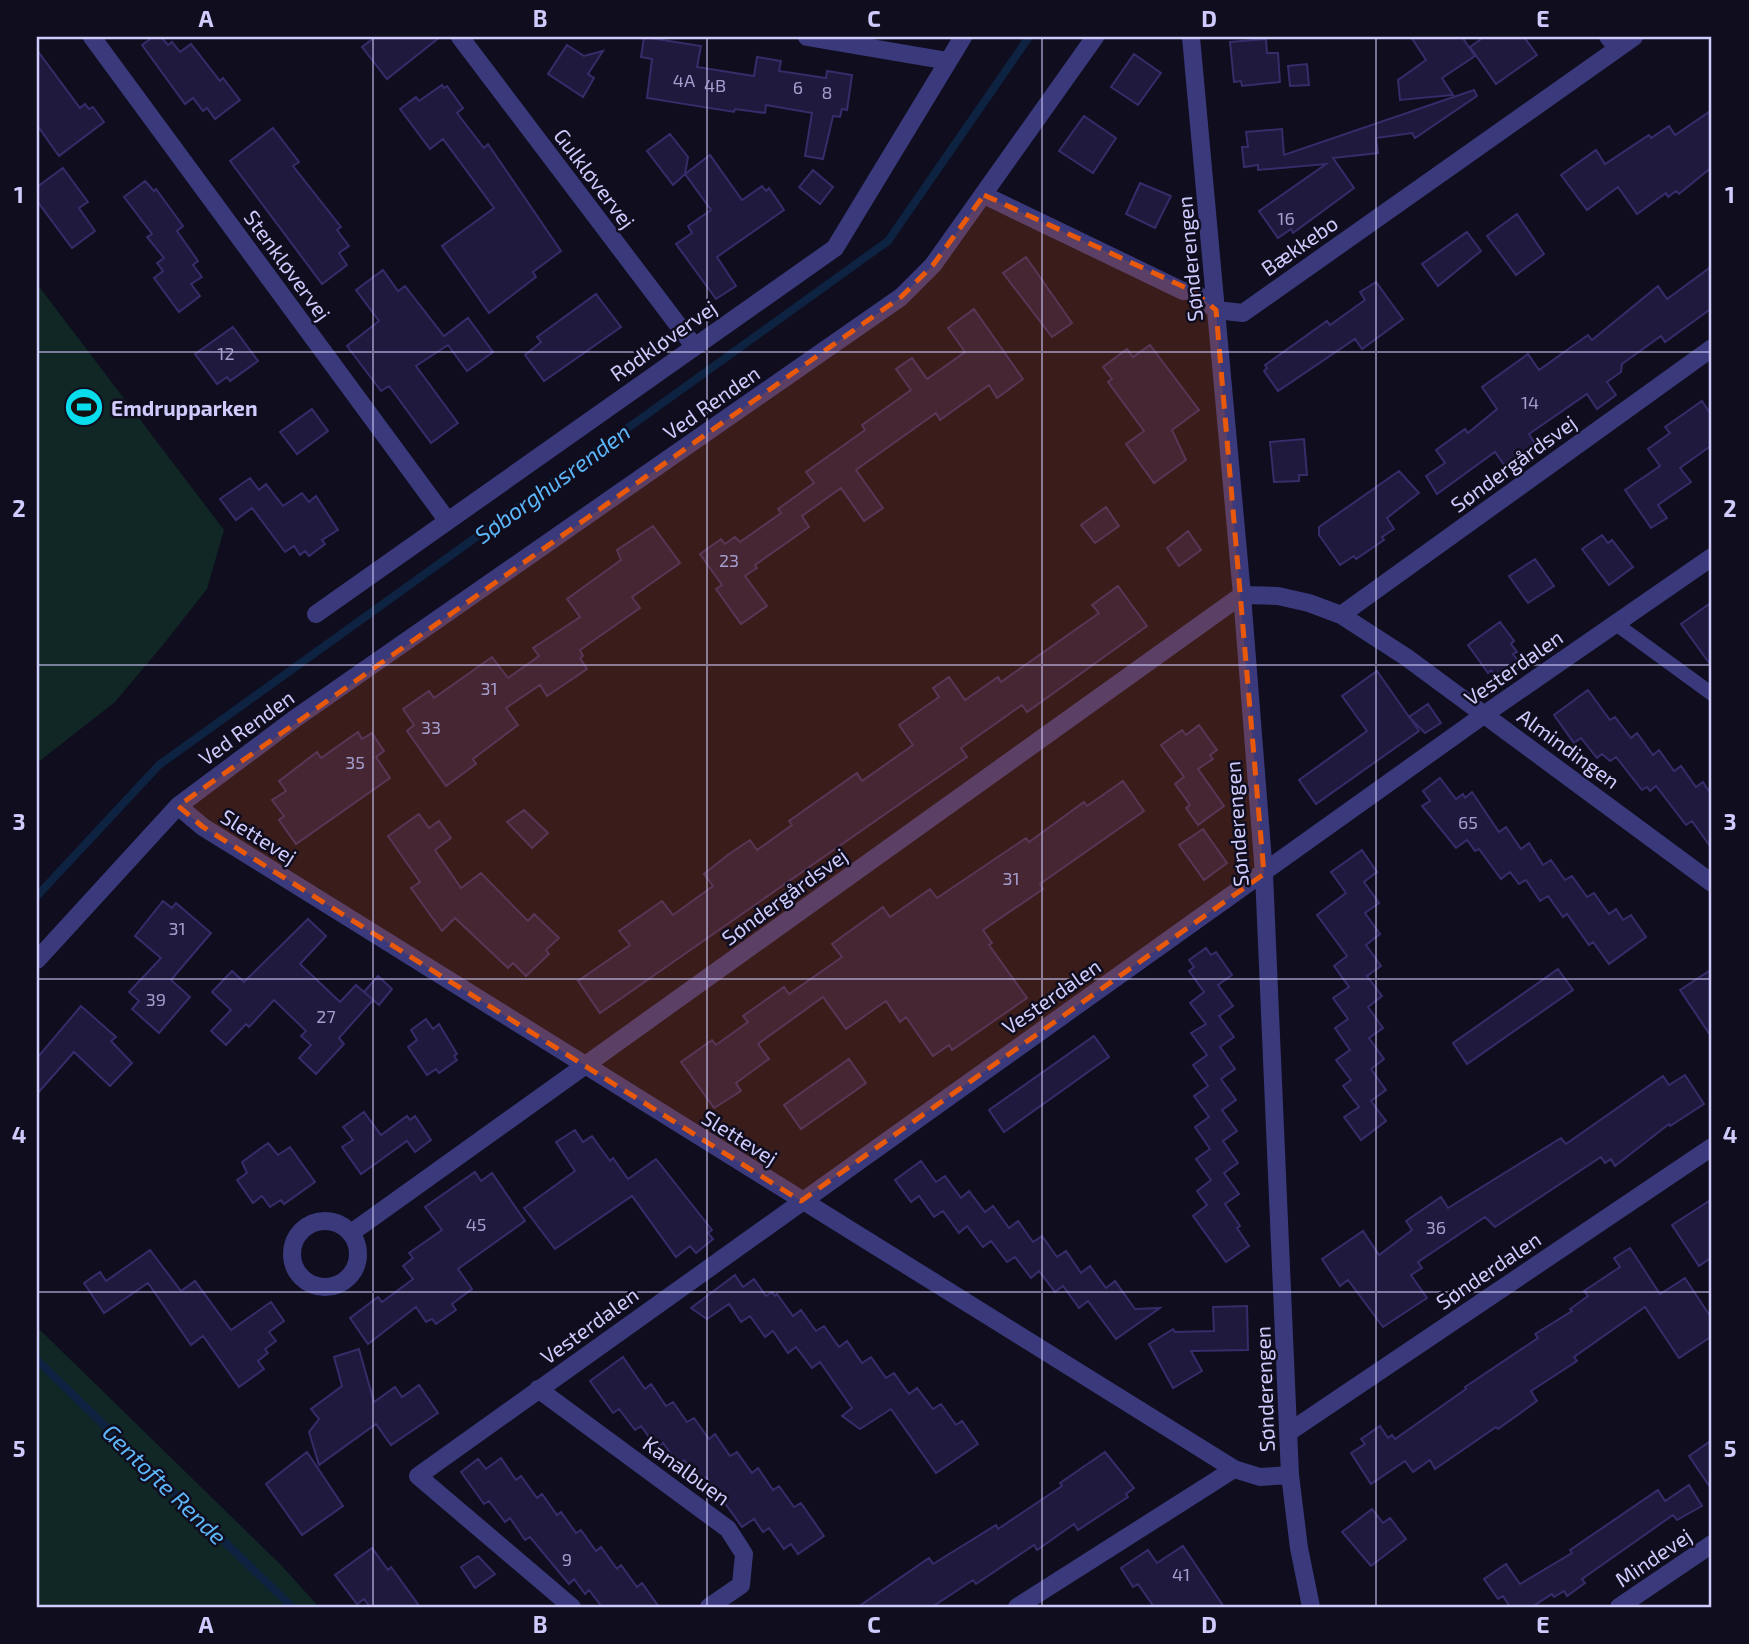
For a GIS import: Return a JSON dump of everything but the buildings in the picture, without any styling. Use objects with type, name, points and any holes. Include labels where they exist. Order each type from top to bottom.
[{"type":"street","name":"Stenkløvervej","points":[[92,37],[447,520]]},
{"type":"street","name":"Gulkløvervej","points":[[460,37],[694,346]]},
{"type":"street","points":[[807,37],[948,61]]},
{"type":"street","name":"Rødkløvervej","points":[[316,614],[835,248],[963,37]]},
{"type":"street","name":"Ved Renden","points":[[37,960],[178,806],[293,720],[901,296],[933,265],[1096,37]]},
{"type":"street","name":"Sønderengen","points":[[1191,37],[1242,595],[1264,874],[1290,1475],[1299,1548],[1311,1607]]},
{"type":"street","name":"Bækkebo","points":[[1216,310],[1242,313],[1611,43],[1634,37]]},
{"type":"street","points":[[984,195],[1184,291],[1193,291],[1216,310]]},
{"type":"street","name":"Søndergårdsvej","points":[[1341,615],[1712,348]]},
{"type":"street","name":"Vesterdalen","points":[[572,1607],[418,1476],[1485,714],[1712,557]]},
{"type":"street","name":"Almindingen","points":[[1242,595],[1278,596],[1309,603],[1341,615],[1406,657],[1485,714],[1712,883]]},
{"type":"street","name":"Søndergårdsvej","points":[[351,1233],[1242,595]]},
{"type":"street","name":"Slettevej","points":[[178,806],[203,827],[585,1068],[1234,1469],[1260,1476],[1290,1475]]},
{"type":"street","name":"Sønderdalen","points":[[1289,1432],[1712,1146]]},
{"type":"street","name":"Kanalbuen","points":[[538,1389],[728,1529],[744,1554],[741,1585],[709,1607]]},
{"type":"street","points":[[1017,1607],[1234,1469]]},
{"type":"street","name":"Mindevej","points":[[1619,1607],[1712,1544]]},
{"type":"lane","points":[[1616,624],[1712,694]]},
{"type":"highlighted area","points":[[984,195],[1193,291],[1216,310],[1264,874],[801,1201],[203,827],[178,806],[901,297],[933,265]]},
{"type":"green space","name":"Emdrupparken","points":[[37,284],[224,530],[207,589],[162,646],[115,702],[37,763]]},
{"type":"green space","points":[[37,1327],[282,1566],[319,1607],[37,1607]]},
{"type":"waterway","name":"Søborghusrenden","points":[[37,896],[159,765],[888,241],[1029,37]]},
{"type":"waterway","name":"Gentofte Rende","points":[[37,1360],[292,1607]]},
{"type":"place","name":"Emdrupparken","points":[[84,407]]}]
